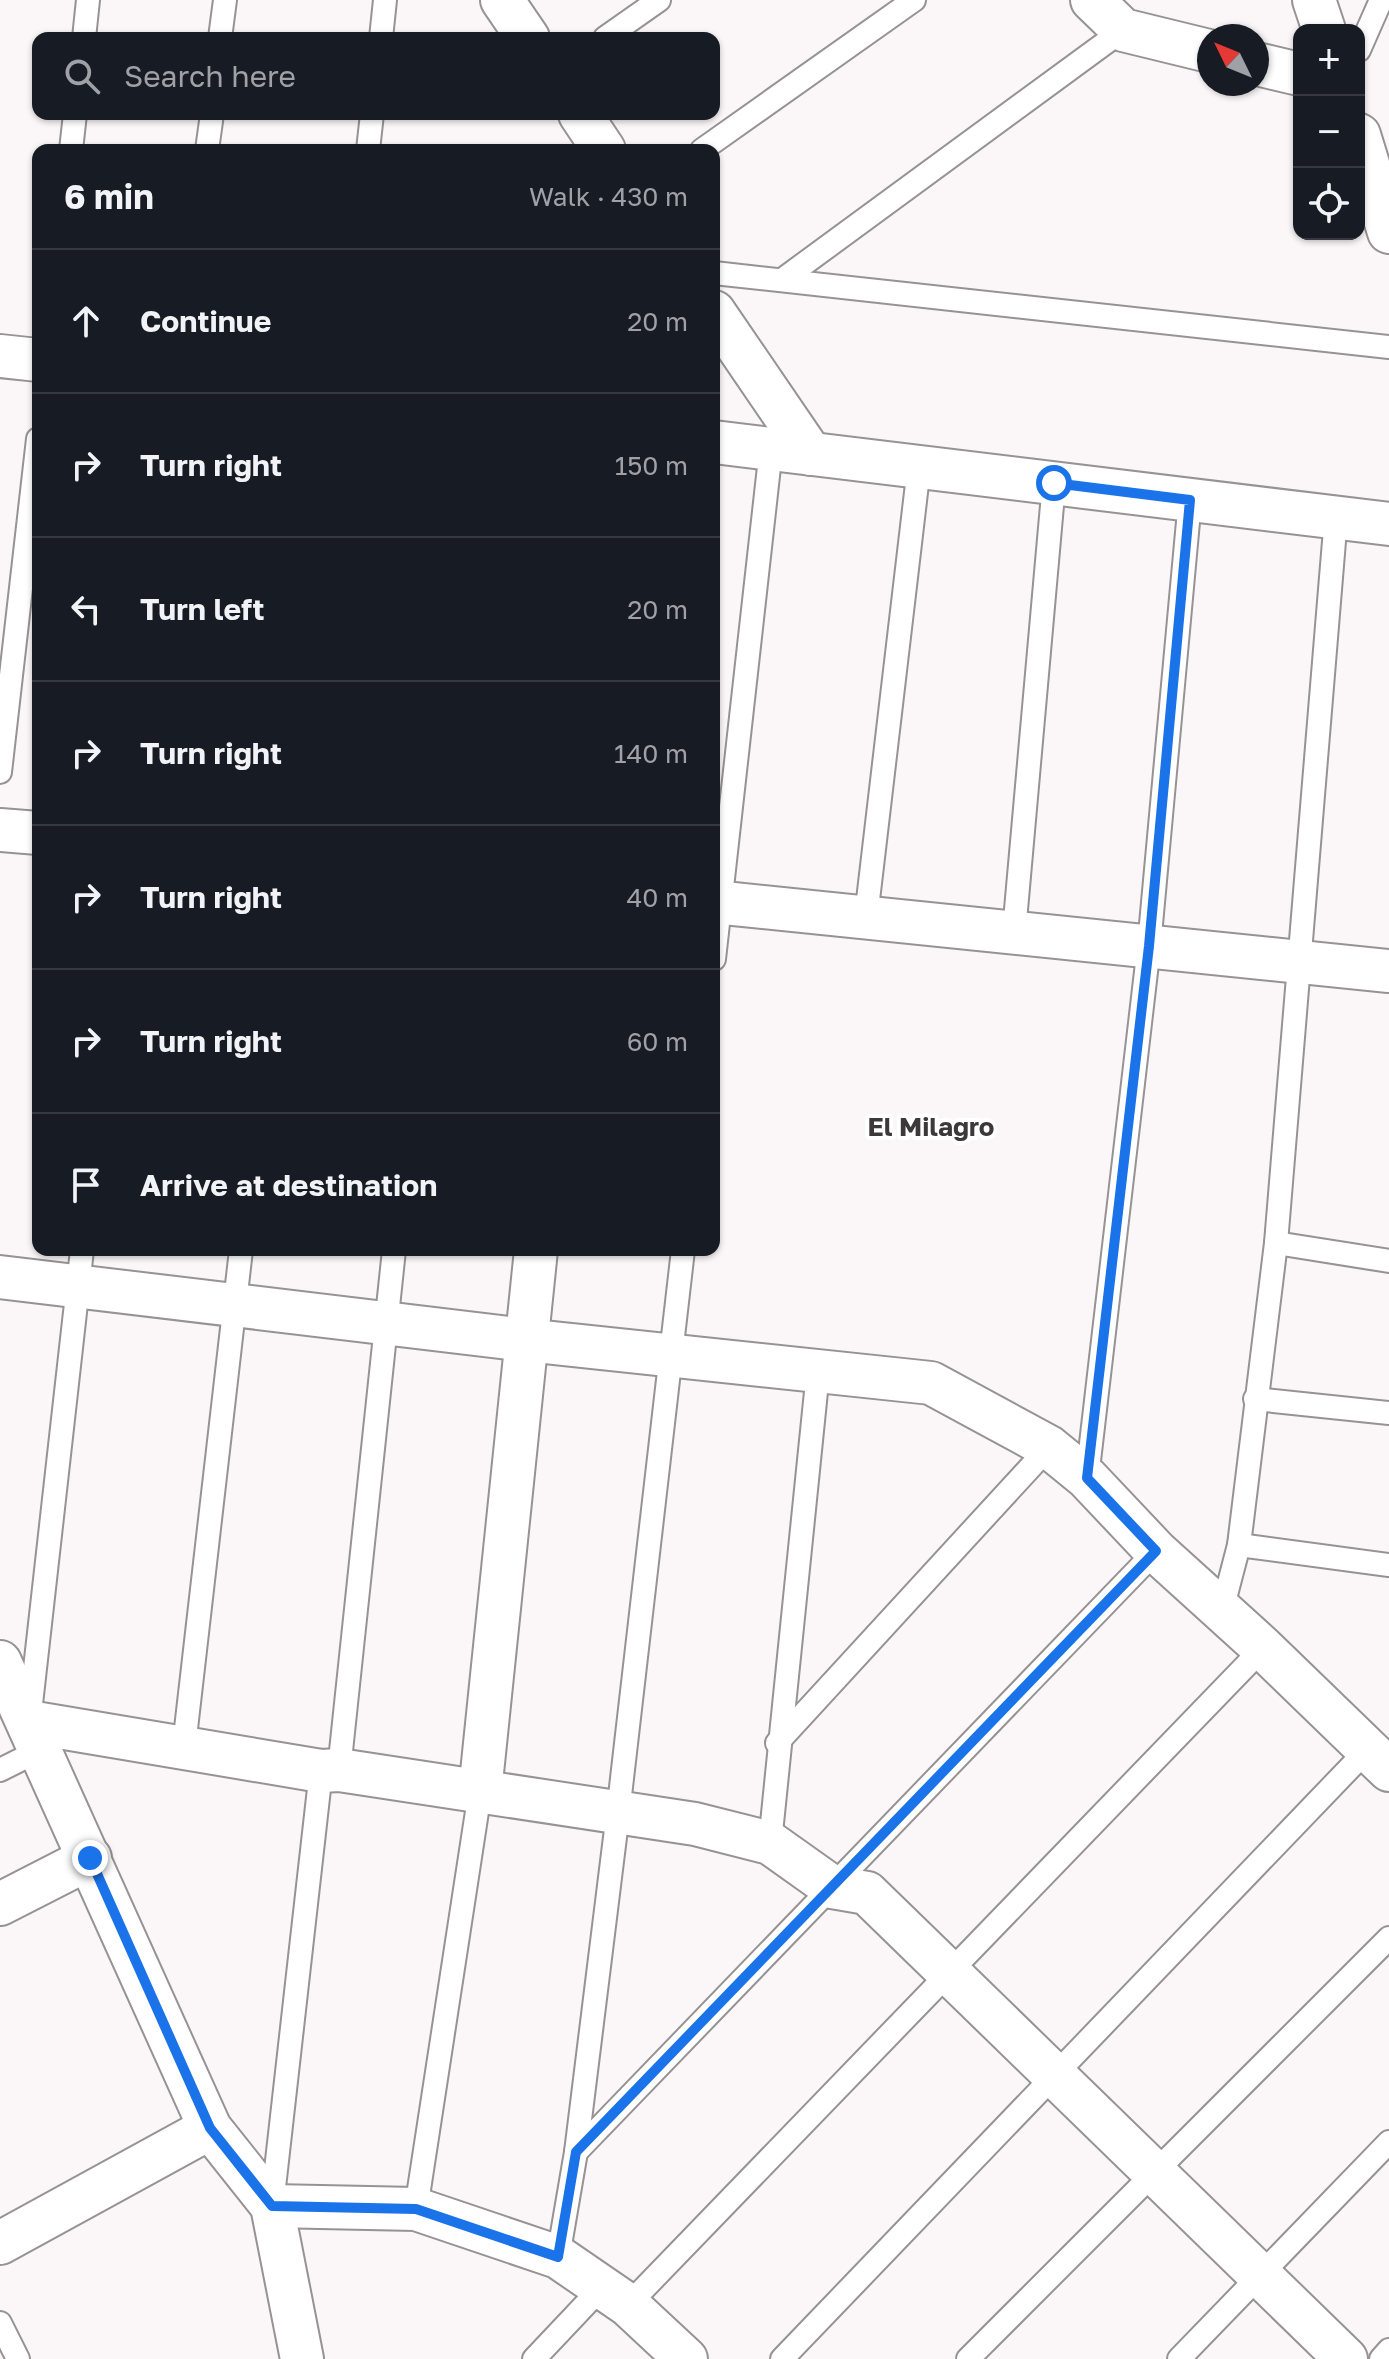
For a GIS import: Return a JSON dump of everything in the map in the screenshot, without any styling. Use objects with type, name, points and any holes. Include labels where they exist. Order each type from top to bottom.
[{"type":"street","points":[[502,0],[524,32]]},
{"type":"street","points":[[1092,0],[1123,30],[1197,48]]},
{"type":"street","points":[[1314,0],[1322,24]]},
{"type":"street","points":[[1269,67],[1293,73]]},
{"type":"street","points":[[584,120],[600,144]]},
{"type":"street","points":[[1365,154],[1389,232]]},
{"type":"street","points":[[720,323],[791,451]]},
{"type":"street","points":[[0,356],[32,359]]},
{"type":"street","points":[[720,443],[1389,524]]},
{"type":"street","points":[[0,830],[32,833]]},
{"type":"street","points":[[720,902],[1389,971]]},
{"type":"street","points":[[480,1792],[535,1256]]},
{"type":"street","points":[[0,1277],[80,1268],[235,1303],[525,1340],[931,1383],[1049,1447],[1087,1478],[1156,1551],[1263,1648],[1378,1760]]},
{"type":"street","points":[[0,1662],[210,2128],[272,2206],[302,2359]]},
{"type":"street","points":[[35,1736],[184,1746],[695,1824],[770,1843],[832,1887],[867,1893],[1258,2277],[1346,2359]]},
{"type":"street","points":[[0,1904],[90,1858]]},
{"type":"street","points":[[0,2243],[210,2128]]},
{"type":"street","points":[[272,2206],[416,2209],[558,2257],[616,2295],[686,2359]]},
{"type":"lane","points":[[85,32],[88,0]]},
{"type":"lane","points":[[221,32],[225,0]]},
{"type":"lane","points":[[382,32],[385,0]]},
{"type":"lane","points":[[614,32],[659,0]]},
{"type":"lane","points":[[710,144],[914,0]]},
{"type":"lane","points":[[1365,36],[1381,0]]},
{"type":"lane","points":[[782,280],[1123,30]]},
{"type":"lane","points":[[72,144],[74,120]]},
{"type":"lane","points":[[208,144],[211,120]]},
{"type":"lane","points":[[369,144],[371,120]]},
{"type":"lane","points":[[720,274],[1389,347]]},
{"type":"lane","points":[[720,884],[791,451]]},
{"type":"lane","points":[[866,917],[919,467]]},
{"type":"lane","points":[[1014,932],[1054,483]]},
{"type":"lane","points":[[0,772],[32,492]]},
{"type":"lane","points":[[1087,1478],[1149,946],[1190,500]]},
{"type":"lane","points":[[1222,1610],[1239,1545],[1276,1243],[1336,517]]},
{"type":"lane","points":[[1276,1243],[1389,1261]]},
{"type":"lane","points":[[184,1746],[240,1256]]},
{"type":"lane","points":[[272,2206],[393,1256]]},
{"type":"lane","points":[[558,2257],[576,2152],[682,1256]]},
{"type":"lane","points":[[0,1770],[35,1736],[80,1268]]},
{"type":"lane","points":[[770,1843],[777,1743],[818,1372]]},
{"type":"lane","points":[[1255,1399],[1389,1413]]},
{"type":"lane","points":[[777,1743],[1049,1447]]},
{"type":"lane","points":[[1239,1545],[1389,1565]]},
{"type":"lane","points":[[576,2152],[1156,1551]]},
{"type":"lane","points":[[534,2359],[616,2295],[950,1972],[1263,1648]]},
{"type":"lane","points":[[782,2359],[1054,2074],[1378,1760]]},
{"type":"lane","points":[[416,2209],[480,1792]]},
{"type":"lane","points":[[968,2359],[1389,1938]]},
{"type":"lane","points":[[1179,2359],[1389,2142]]},
{"type":"lane","points":[[0,2323],[18,2359]]},
{"type":"lane","points":[[1381,2359],[1389,2350]]},
{"type":"district","name":"El Milagro","points":[[931,1127]]},
{"type":"route","points":[[90,1858],[210,2128],[272,2206],[416,2209],[558,2257],[576,2152],[1156,1551],[1087,1478],[1149,946],[1190,500],[1054,483]]}]
